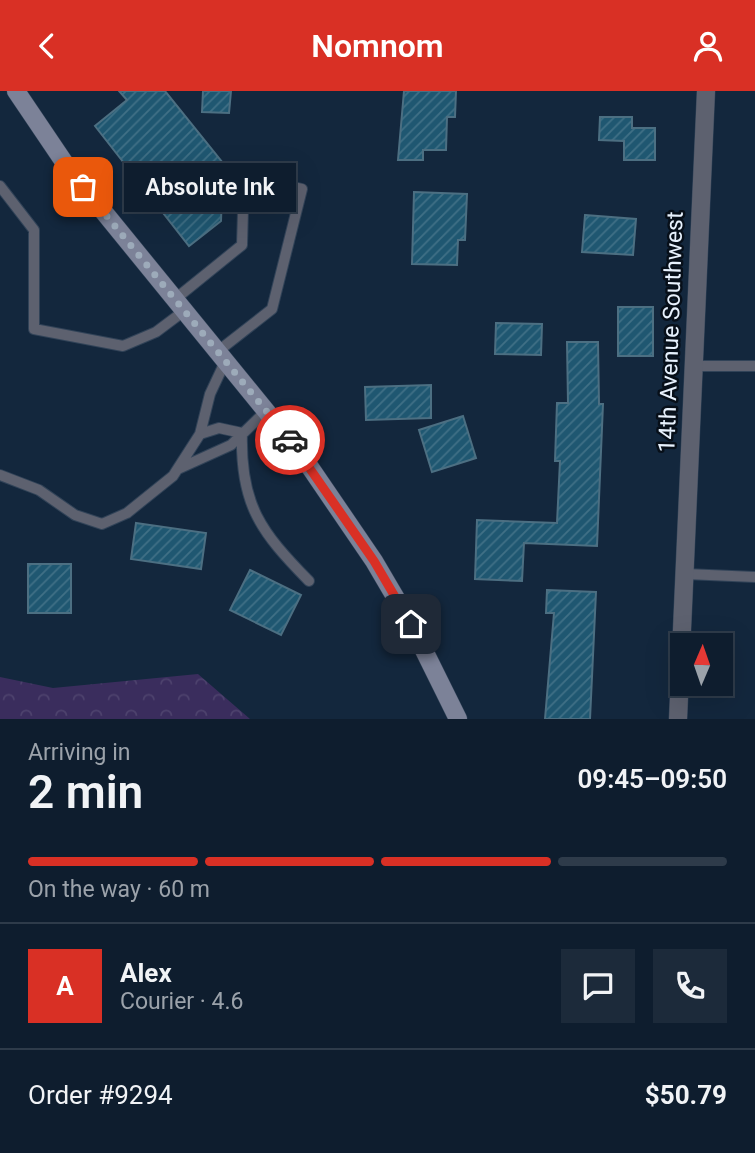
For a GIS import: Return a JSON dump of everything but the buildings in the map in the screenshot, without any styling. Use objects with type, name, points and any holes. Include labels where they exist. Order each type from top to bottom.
[{"type":"main road","points":[[16,91],[68,168],[300,454],[374,561],[411,624],[458,719]]},
{"type":"street","name":"14th Avenue Southwest","points":[[678,719],[706,91]]},
{"type":"lane","points":[[0,186],[34,230],[34,329],[123,346],[156,332],[179,305],[242,245],[244,176],[302,189],[272,309],[221,357],[200,433],[178,469]]},
{"type":"lane","points":[[694,366],[755,366]]},
{"type":"lane","points":[[0,475],[39,490],[75,515],[102,524],[127,513],[178,469],[230,445],[265,411]]},
{"type":"lane","points":[[200,433],[219,428],[242,433]]},
{"type":"lane","points":[[242,433],[244,480],[256,518],[279,551],[309,581]]},
{"type":"lane","points":[[685,574],[755,577]]},
{"type":"green space","points":[[198,674],[250,719],[0,719],[0,677],[53,688]]},
{"type":"way so far","points":[[83,187],[290,440]]},
{"type":"place","name":"Absolute Ink","points":[[83,187]]},
{"type":"route","points":[[290,440],[374,561],[411,624]]}]
